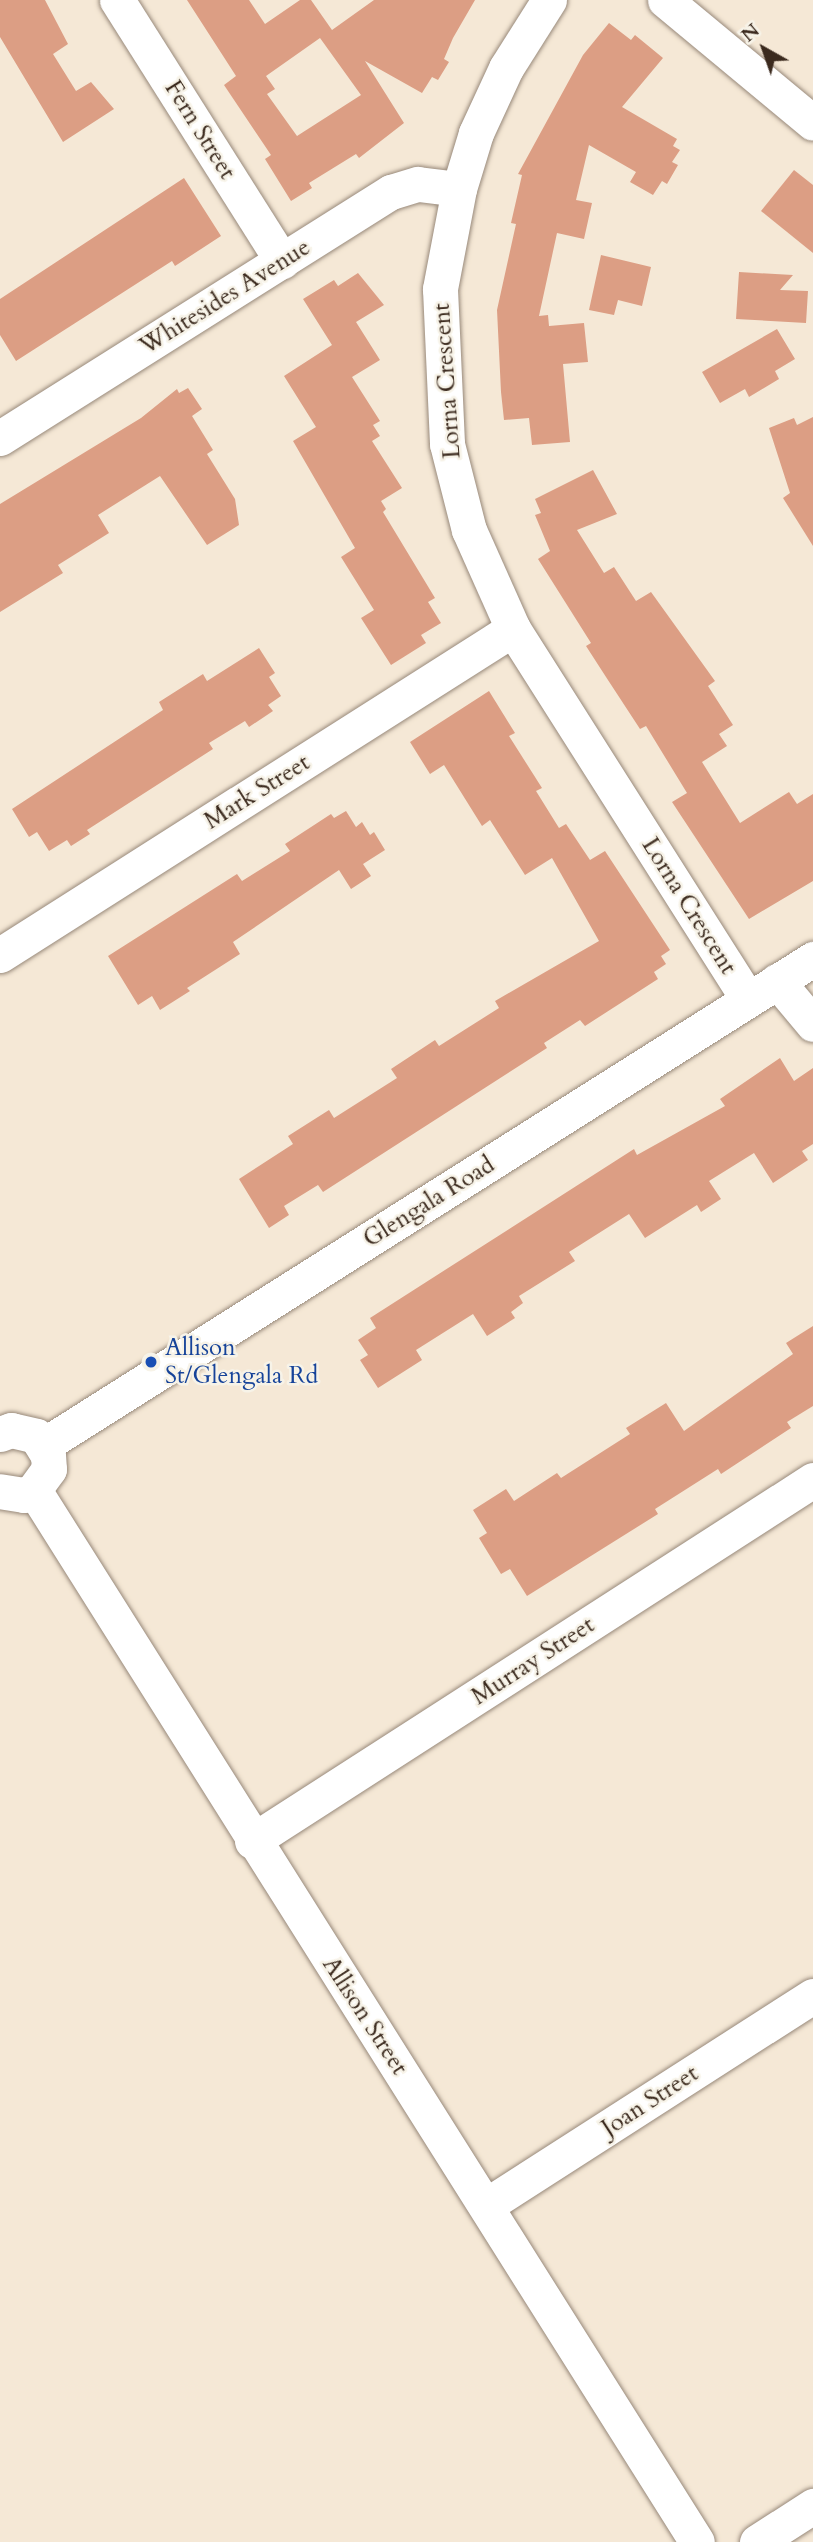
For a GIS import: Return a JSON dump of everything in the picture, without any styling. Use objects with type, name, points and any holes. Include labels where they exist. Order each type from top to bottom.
[{"type":"street","name":"Fern Street","points":[[117,0],[282,261]]},
{"type":"street","name":"Lorna Crescent","points":[[549,0],[506,68],[476,134],[459,189],[440,289],[447,444],[469,530],[513,629],[748,1000]]},
{"type":"street","points":[[665,0],[813,123]]},
{"type":"street","name":"Whitesides Avenue","points":[[0,438],[391,192],[418,184],[459,189]]},
{"type":"street","name":"Mark Street","points":[[0,954],[513,629]]},
{"type":"street","name":"Glengala Road","points":[[44,1445],[813,959]]},
{"type":"street","points":[[777,981],[813,1024]]},
{"type":"street","points":[[0,1433],[26,1431],[44,1445],[49,1469],[34,1490],[24,1495],[0,1491]]},
{"type":"street","name":"Murray Street","points":[[252,1841],[813,1480]]},
{"type":"street","name":"Allison Street","points":[[34,1490],[252,1841],[486,2205],[697,2542]]},
{"type":"street","name":"Joan Street","points":[[486,2205],[813,1996]]},
{"type":"street","points":[[757,2542],[813,2506]]},
{"type":"building","points":[[0,0],[45,0],[68,44],[53,54],[76,91],[91,82],[114,109],[63,142],[0,37]]},
{"type":"building","points":[[187,0],[249,0],[265,24],[300,0],[311,0],[332,30],[374,0],[475,0],[444,59],[449,62],[438,80],[432,77],[422,93],[365,61],[404,123],[359,158],[356,154],[309,183],[312,188],[291,201],[265,159],[271,155],[224,85],[236,76]],"holes":[[[320,38],[361,95],[297,136],[267,94],[275,89],[266,76]]]},
{"type":"building","points":[[609,23],[631,40],[635,35],[663,58],[622,107],[677,139],[673,146],[680,150],[672,162],[678,165],[667,184],[662,181],[653,195],[630,182],[636,172],[589,145],[576,200],[592,203],[584,239],[557,233],[539,316],[548,315],[549,326],[584,323],[588,362],[563,364],[570,442],[532,445],[529,418],[504,420],[501,392],[497,310],[516,224],[511,223],[522,175],[518,174],[583,55]]},
{"type":"building","points":[[794,170],[813,185],[813,253],[761,211]]},
{"type":"building","points":[[184,178],[221,236],[175,266],[172,261],[16,361],[0,335],[0,299]]},
{"type":"building","points":[[601,255],[651,267],[642,306],[618,300],[614,315],[589,310]]},
{"type":"building","points":[[739,272],[793,275],[780,290],[808,291],[806,323],[736,319]]},
{"type":"building","points":[[358,273],[384,305],[356,322],[380,360],[352,377],[380,421],[373,425],[380,436],[372,441],[402,488],[381,501],[386,509],[383,512],[435,598],[428,602],[441,623],[421,635],[426,643],[391,665],[361,618],[374,610],[341,557],[355,548],[293,441],[316,427],[284,376],[332,345],[303,299],[334,280],[338,286]]},
{"type":"building","points":[[777,329],[795,359],[775,371],[779,379],[749,397],[745,389],[720,403],[702,372]]},
{"type":"building","points":[[188,388],[202,409],[192,416],[213,450],[207,454],[235,499],[239,525],[207,545],[160,476],[98,515],[109,533],[58,565],[63,573],[0,612],[0,504],[141,418],[177,389],[179,393]]},
{"type":"building","points":[[813,417],[813,546],[783,498],[790,493],[769,428],[794,418],[797,425]]},
{"type":"building","points":[[593,470],[617,514],[577,530],[604,573],[614,567],[636,601],[651,592],[715,681],[708,686],[733,725],[719,734],[727,746],[702,762],[740,823],[789,792],[797,804],[813,794],[813,881],[749,919],[672,802],[687,793],[646,726],[640,729],[586,646],[591,643],[538,559],[550,551],[535,515],[541,513],[535,499]]},
{"type":"building","points":[[259,648],[275,673],[269,677],[281,696],[268,705],[273,711],[249,727],[245,721],[209,743],[213,749],[87,830],[90,834],[71,846],[67,840],[49,851],[37,832],[29,837],[12,809],[163,710],[159,702],[203,674],[207,681]]},
{"type":"building","points":[[489,691],[515,733],[509,736],[542,788],[536,791],[559,828],[566,824],[590,860],[605,851],[670,950],[661,956],[666,964],[654,972],[658,979],[585,1026],[580,1020],[544,1043],[547,1048],[323,1192],[318,1185],[284,1206],[289,1215],[269,1228],[239,1179],[293,1144],[288,1136],[329,1110],[334,1118],[397,1078],[391,1069],[435,1040],[439,1046],[499,1008],[495,1001],[599,941],[552,858],[525,875],[490,820],[482,826],[444,765],[430,774],[410,742]]},
{"type":"building","points":[[346,811],[356,827],[362,822],[370,835],[374,832],[385,850],[363,864],[371,876],[351,889],[339,870],[233,942],[240,954],[187,988],[190,991],[160,1010],[152,996],[138,1005],[108,956],[237,874],[242,881],[290,851],[285,844],[331,814],[334,818]]},
{"type":"building","points":[[780,1058],[794,1081],[813,1068],[813,1144],[802,1151],[808,1160],[773,1183],[754,1153],[709,1181],[721,1199],[701,1212],[697,1205],[645,1238],[629,1214],[569,1252],[575,1261],[519,1296],[523,1303],[511,1312],[515,1318],[487,1336],[473,1314],[416,1350],[422,1360],[378,1388],[360,1360],[368,1355],[358,1340],[376,1328],[370,1318],[634,1149],[637,1155],[725,1106],[720,1099]]},
{"type":"building","points":[[813,1326],[813,1406],[787,1422],[791,1428],[721,1474],[718,1469],[655,1509],[658,1514],[527,1596],[510,1569],[501,1574],[479,1538],[487,1533],[473,1510],[506,1489],[514,1501],[557,1473],[561,1478],[630,1434],[626,1428],[666,1403],[684,1431],[793,1354],[786,1343]]},
{"type":"place","name":"Allison St/Glengala Rd","points":[[151,1362]]}]
